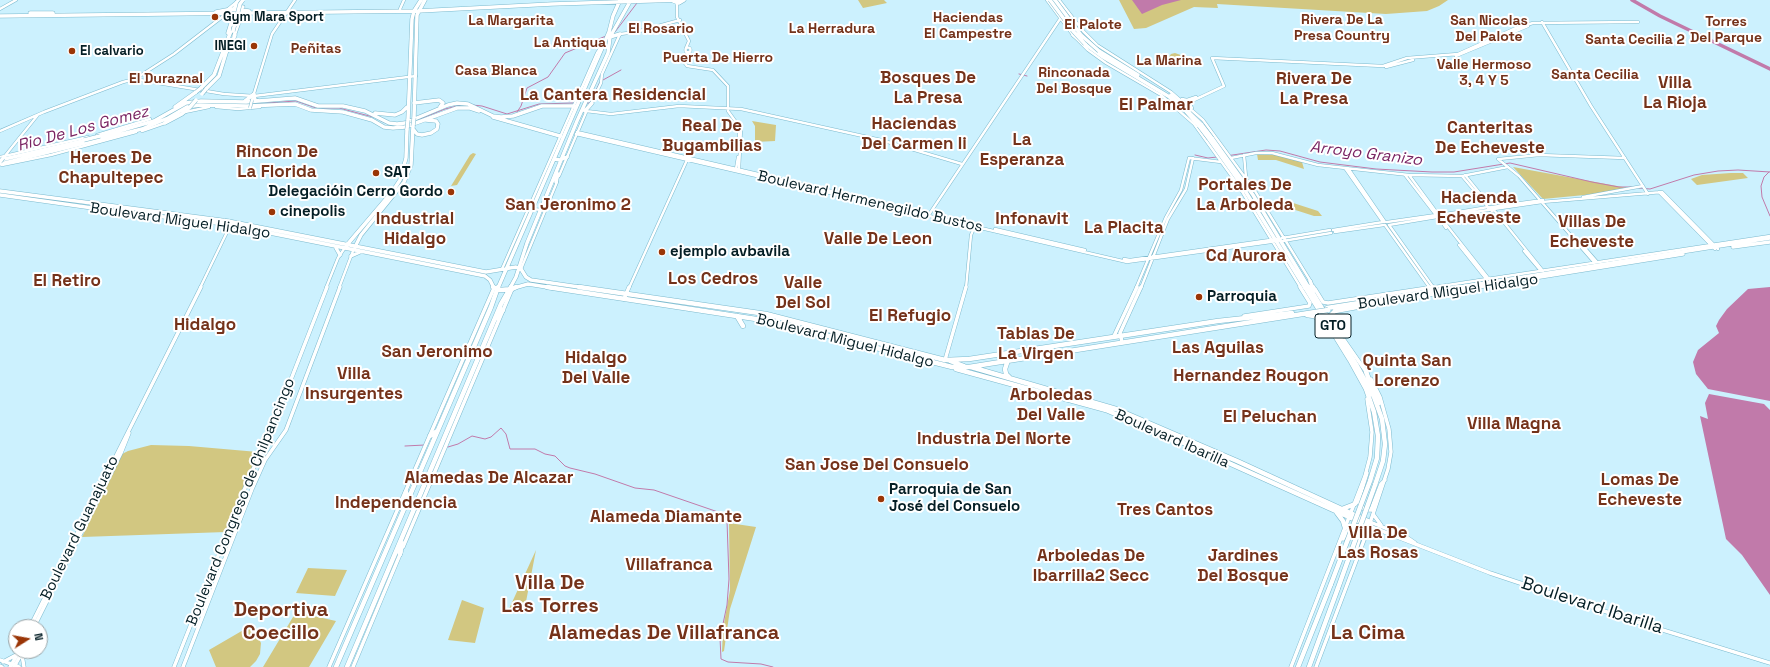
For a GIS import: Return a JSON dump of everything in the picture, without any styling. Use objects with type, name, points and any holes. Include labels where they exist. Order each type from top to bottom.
[{"type":"main road","points":[[240,0],[234,7],[243,7]]},
{"type":"main road","points":[[165,123],[190,108],[217,77],[226,53],[240,0]]},
{"type":"main road","points":[[344,249],[392,192],[400,180],[405,164],[409,77],[416,11],[421,0]]},
{"type":"main road","points":[[353,248],[361,235],[404,182],[411,165],[416,76],[416,11],[425,0]]},
{"type":"main road","points":[[0,15],[196,12],[227,10],[407,12],[602,0]]},
{"type":"main road","points":[[592,1],[621,2],[684,0]]},
{"type":"main road","name":"GTO","points":[[1050,0],[1073,31],[1086,44],[1116,65],[1145,80]]},
{"type":"main road","name":"GTO","points":[[1055,0],[1081,35],[1099,51],[1135,73],[1185,110],[1258,200],[1294,270],[1368,386],[1380,411],[1385,444],[1383,461],[1376,485],[1309,667]]},
{"type":"main road","points":[[611,32],[633,1]]},
{"type":"main road","points":[[602,74],[613,16],[621,2]]},
{"type":"main road","points":[[232,16],[287,11],[400,9],[416,11]]},
{"type":"main road","points":[[365,17],[376,12]]},
{"type":"main road","points":[[0,15],[217,16],[224,14],[241,16],[230,48],[226,53]]},
{"type":"main road","points":[[613,16],[618,15],[621,17]]},
{"type":"main road","points":[[225,46],[232,16]]},
{"type":"main road","points":[[1,162],[100,136],[150,120],[166,112],[198,90],[214,76],[220,56],[232,31]]},
{"type":"main road","points":[[431,476],[420,479],[429,445],[438,431],[491,307],[504,268],[513,252],[531,209],[543,186],[575,106],[605,41],[610,37],[620,34]]},
{"type":"main road","points":[[1071,34],[1092,49]]},
{"type":"main road","points":[[610,37],[617,39]]},
{"type":"main road","points":[[220,56],[218,66],[222,66]]},
{"type":"main road","points":[[348,667],[407,527],[419,500],[424,495],[437,458],[492,325],[520,268],[529,238],[543,210],[577,121],[606,57]]},
{"type":"main road","points":[[1124,64],[1135,73]]},
{"type":"main road","points":[[1116,65],[1124,73]]},
{"type":"main road","points":[[1129,76],[1145,80]]},
{"type":"main road","points":[[223,100],[245,102],[254,95],[256,101],[295,98],[316,106],[343,106],[390,115],[397,115],[405,110],[408,102]]},
{"type":"main road","points":[[30,154],[106,135],[157,120],[190,102],[223,100],[246,102],[279,99]]},
{"type":"main road","points":[[414,103],[437,100],[442,102],[442,106],[432,112]]},
{"type":"main road","points":[[365,111],[389,123],[397,124],[450,104],[465,103],[496,116],[506,117],[542,106],[575,106]]},
{"type":"main road","points":[[577,121],[592,103]]},
{"type":"main road","points":[[168,118],[187,107],[200,105],[247,106],[295,104],[315,111],[343,112],[372,120],[388,128],[405,127],[449,110],[466,108],[478,111],[502,121],[560,136]]},
{"type":"main road","points":[[18,160],[142,129],[190,108]]},
{"type":"main road","points":[[413,127],[417,134],[422,135],[433,132],[438,127],[438,122],[434,120],[418,122]]},
{"type":"main road","points":[[53,146],[106,135]]},
{"type":"main road","points":[[553,154],[554,159]]},
{"type":"main road","points":[[1,162],[51,155]]},
{"type":"main road","points":[[554,159],[562,159],[567,157]]},
{"type":"main road","name":"GTO","points":[[1225,159],[1252,203],[1300,268],[1329,324],[1366,389],[1374,412],[1378,436],[1377,458],[1370,481],[1298,667]]},
{"type":"main road","points":[[551,166],[556,164],[559,167]]},
{"type":"main road","points":[[556,182],[559,167]]},
{"type":"main road","points":[[535,195],[543,186],[542,179]]},
{"type":"main road","name":"Boulevard Miguel Hidalgo","points":[[0,191],[244,226],[347,245],[360,252],[485,276],[490,280]]},
{"type":"main road","name":"Boulevard Miguel Hidalgo","points":[[0,195],[225,224],[229,222],[344,249],[353,248],[486,272],[496,272]]},
{"type":"main road","points":[[17,198],[32,196]]},
{"type":"main road","points":[[529,238],[536,230]]},
{"type":"main road","name":"Boulevard Miguel Hidalgo","points":[[1327,309],[1434,290],[1770,237]]},
{"type":"main road","points":[[352,238],[353,248]]},
{"type":"main road","name":"Boulevard Miguel Hidalgo","points":[[1490,282],[1543,272],[1663,254],[1714,247],[1770,242]]},
{"type":"main road","points":[[336,247],[340,255]]},
{"type":"main road","points":[[351,256],[360,252]]},
{"type":"main road","points":[[513,252],[523,254]]},
{"type":"main road","points":[[507,260],[513,252]]},
{"type":"main road","points":[[1643,255],[1663,254]]},
{"type":"main road","points":[[496,289],[490,280],[496,272],[504,268],[520,268]]},
{"type":"main road","points":[[520,268],[525,275],[524,281],[520,285]]},
{"type":"main road","name":"Boulevard Miguel Hidalgo","points":[[525,275],[531,280],[766,314],[945,360],[969,359],[1239,318],[1314,311]]},
{"type":"main road","points":[[1294,278],[1312,300]]},
{"type":"main road","points":[[1310,281],[1318,302]]},
{"type":"main road","name":"Boulevard Miguel Hidalgo","points":[[496,289],[511,289],[527,284],[769,321],[942,366],[969,367],[1314,311],[1410,297],[1434,290]]},
{"type":"main road","points":[[1382,299],[1400,292]]},
{"type":"main road","points":[[1244,323],[1310,315],[1329,324],[1331,315],[1335,311],[1410,297]]},
{"type":"main road","points":[[491,307],[497,301],[501,304]]},
{"type":"main road","points":[[492,325],[503,310]]},
{"type":"main road","points":[[736,316],[743,326]]},
{"type":"main road","points":[[479,324],[486,317]]},
{"type":"main road","points":[[1100,346],[1119,336],[1124,342]]},
{"type":"main road","points":[[872,347],[880,344]]},
{"type":"main road","name":"Boulevard Ibarilla","points":[[945,360],[1099,402],[1237,460],[1340,509],[1350,516]]},
{"type":"main road","points":[[1008,360],[1005,369],[1006,374],[1010,378]]},
{"type":"main road","name":"Boulevard Ibarilla","points":[[942,366],[1106,410],[1194,447],[1237,468],[1333,510],[1350,516]]},
{"type":"main road","points":[[1366,372],[1377,396],[1380,411]]},
{"type":"main road","points":[[1147,427],[1156,428],[1155,425]]},
{"type":"main road","points":[[430,436],[438,431]]},
{"type":"main road","points":[[1194,447],[1197,445],[1212,450]]},
{"type":"main road","points":[[437,458],[437,467]]},
{"type":"main road","points":[[1237,460],[1239,464],[1237,468]]},
{"type":"main road","points":[[336,667],[368,591],[375,570],[414,489],[424,464]]},
{"type":"main road","points":[[414,489],[418,484],[422,484],[424,495]]},
{"type":"main road","points":[[406,492],[407,502]]},
{"type":"main road","points":[[1340,509],[1347,508],[1355,504]]},
{"type":"main road","points":[[1333,510],[1341,518],[1345,528]]},
{"type":"main road","points":[[1350,516],[1369,524]]},
{"type":"main road","points":[[400,554],[407,527]]},
{"type":"main road","points":[[1292,667],[1301,658]]},
{"type":"street","points":[[0,9],[16,0]]},
{"type":"street","points":[[0,131],[134,79],[174,54],[240,0]]},
{"type":"street","points":[[250,108],[273,32],[295,0]]},
{"type":"street","points":[[400,9],[404,0]]},
{"type":"street","points":[[671,0],[677,3],[679,20],[689,41],[689,45],[682,62],[685,66],[691,68],[710,70],[725,85],[728,91],[727,107],[729,114],[741,129],[737,169]]},
{"type":"street","points":[[1047,0],[1071,34],[1094,55],[1165,98],[1198,126],[1204,127],[1200,120],[1201,118]]},
{"type":"street","points":[[1059,0],[1081,29],[1097,45],[1124,64],[1180,99],[1201,118],[1226,151],[1225,159],[1244,195],[1252,203]]},
{"type":"street","points":[[679,1],[679,20],[691,41],[690,48],[686,50]]},
{"type":"street","points":[[1056,13],[1061,18],[1067,19],[1069,18],[1068,12]]},
{"type":"street","points":[[134,79],[173,53],[217,16]]},
{"type":"street","points":[[928,215],[1024,75],[1060,19]]},
{"type":"street","points":[[520,268],[543,210],[586,111],[592,103],[602,74],[620,34],[634,33],[679,20]]},
{"type":"street","points":[[1212,59],[1383,66],[1407,58],[1454,55],[1482,44],[1522,25],[1542,23],[1631,21],[1638,22],[1542,23],[1522,28],[1455,57],[1413,60],[1386,67],[1212,59]]},
{"type":"street","points":[[1055,28],[1063,23]]},
{"type":"street","points":[[1542,23],[1593,109],[1648,194]]},
{"type":"street","points":[[1071,34],[1068,26],[1070,24],[1074,24],[1081,29]]},
{"type":"street","points":[[1486,44],[1484,43],[1489,40]]},
{"type":"street","points":[[1477,48],[1482,44]]},
{"type":"street","points":[[1212,59],[1224,85]]},
{"type":"street","points":[[134,79],[224,94],[254,95],[416,76]]},
{"type":"street","points":[[1180,99],[1192,99],[1224,85]]},
{"type":"street","points":[[1192,109],[1190,104],[1192,102],[1224,85]]},
{"type":"street","points":[[182,114],[206,107],[238,109],[278,104]]},
{"type":"street","points":[[504,268],[531,209],[535,195],[560,136],[575,106]]},
{"type":"street","points":[[586,111],[611,114],[676,106],[727,107],[848,132],[962,164]]},
{"type":"street","points":[[1,162],[38,115]]},
{"type":"street","points":[[1189,119],[1214,153],[1225,159],[1246,178],[1258,200],[1264,206],[1288,268],[1310,302],[1310,306],[1239,318]]},
{"type":"street","points":[[1,162],[53,146],[150,120]]},
{"type":"street","points":[[1,162],[51,155],[165,123]]},
{"type":"street","name":"Boulevard Hermenegildo Bustos","points":[[576,133],[737,169],[1126,262],[1541,200],[1596,195],[1638,187],[1644,188]]},
{"type":"street","points":[[1204,138],[1209,135],[1215,136]]},
{"type":"street","points":[[1119,336],[1152,258],[1166,217],[1181,190],[1189,158],[1225,159],[1244,155],[1272,153],[1311,164],[1405,175],[1464,175],[1508,167]]},
{"type":"street","points":[[1244,155],[1246,178]]},
{"type":"street","points":[[1597,265],[1541,200],[1499,160],[1539,155],[1625,158]]},
{"type":"street","points":[[624,299],[687,159]]},
{"type":"street","name":"Boulevard Hermenegildo Bustos","points":[[687,159],[737,169]]},
{"type":"street","points":[[1346,168],[1434,290]]},
{"type":"street","points":[[1405,175],[1490,282]]},
{"type":"street","points":[[1409,175],[1438,216]]},
{"type":"street","points":[[1464,175],[1543,272]]},
{"type":"street","points":[[1638,187],[1640,182]]},
{"type":"street","name":"Boulevard Hermenegildo Bustos","points":[[1541,200],[1660,192],[1714,247]]},
{"type":"street","points":[[1244,195],[1252,203]]},
{"type":"street","points":[[1252,203],[1258,200]]},
{"type":"street","points":[[1264,206],[1265,204],[1269,203]]},
{"type":"street","points":[[531,209],[543,210]]},
{"type":"street","points":[[225,224],[224,228],[232,231],[244,226]]},
{"type":"street","points":[[945,360],[966,288],[971,235],[975,226]]},
{"type":"street","name":"Boulevard Guanajuato","points":[[38,619],[228,230]]},
{"type":"street","name":"Boulevard Guanajuato","points":[[224,240],[232,231]]},
{"type":"street","name":"Boulevard Miguel Hidalgo","points":[[1597,265],[1643,255],[1714,247]]},
{"type":"street","points":[[183,667],[255,483],[265,460],[287,427],[353,248]]},
{"type":"street","name":"Boulevard Congreso de Chilpancingo","points":[[174,667],[246,486],[283,400],[340,255],[344,249]]},
{"type":"street","points":[[1288,268],[1294,270],[1300,268],[1322,301],[1326,303],[1400,292],[1434,290],[1490,282]]},
{"type":"street","points":[[329,667],[362,591],[375,570],[406,492],[429,445],[430,436],[496,289]]},
{"type":"street","points":[[431,476],[437,467],[443,446],[511,289]]},
{"type":"street","points":[[1316,667],[1367,532],[1385,480],[1391,452],[1389,429],[1380,397],[1366,372],[1329,324]]},
{"type":"street","points":[[1292,667],[1367,470],[1370,457],[1372,427],[1366,389]]},
{"type":"street","name":"Boulevard Guanajuato","points":[[34,619],[122,447]]},
{"type":"street","points":[[1367,470],[1366,480],[1358,502],[1365,510],[1371,510],[1381,484],[1385,480]]},
{"type":"street","points":[[353,667],[424,495]]},
{"type":"street","points":[[1373,513],[1382,527]]},
{"type":"street","points":[[1369,524],[1382,527],[1413,542]]},
{"type":"street","points":[[1369,524],[1380,531],[1413,542]]},
{"type":"street","points":[[1340,544],[1349,529],[1356,530],[1360,537],[1356,550],[1357,556]]},
{"type":"street","points":[[1367,532],[1380,531]]},
{"type":"street","name":"Boulevard Ibarilla","points":[[1413,542],[1459,562],[1490,573],[1640,623],[1770,663]]},
{"type":"street","points":[[362,591],[368,591]]},
{"type":"street","points":[[1,661],[14,666]]},
{"type":"street","points":[[176,662],[185,662]]},
{"type":"shaded area","points":[[858,0],[884,0],[887,3],[863,8]]},
{"type":"shaded area","points":[[1119,0],[1448,0],[1427,11],[1386,14],[1217,4],[1218,8],[1194,7],[1146,28],[1134,29]]},
{"type":"shaded area","name":"El Palote","points":[[1132,0],[1181,0],[1162,5],[1142,14]]},
{"type":"shaded area","points":[[1175,53],[1189,58],[1191,61],[1190,63],[1185,64],[1169,62],[1168,58],[1171,54]]},
{"type":"shaded area","points":[[752,121],[776,125],[775,141],[755,142],[755,126]]},
{"type":"shaded area","points":[[473,153],[476,154],[457,185],[451,186],[470,155]]},
{"type":"shaded area","points":[[1257,154],[1278,155],[1302,162],[1304,169],[1276,160],[1258,160]]},
{"type":"shaded area","points":[[1513,167],[1628,188],[1595,194],[1543,199]]},
{"type":"shaded area","points":[[1743,173],[1748,178],[1697,185],[1691,179],[1702,175]]},
{"type":"shaded area","points":[[1287,201],[1318,211],[1322,216],[1314,216],[1286,207]]},
{"type":"shaded area","points":[[1770,287],[1770,401],[1708,389],[1696,374],[1693,362],[1698,350],[1719,333],[1716,326],[1719,320],[1727,309],[1748,289]]},
{"type":"shaded area","points":[[1709,394],[1764,404],[1770,410],[1770,595],[1742,555],[1726,539],[1700,416],[1708,419],[1705,403]]},
{"type":"shaded area","points":[[151,445],[189,446],[258,452],[226,532],[82,537],[122,454]]},
{"type":"shaded area","points":[[729,523],[756,527],[730,609],[724,651],[722,652],[723,629],[730,590]]},
{"type":"shaded area","points":[[536,550],[524,612],[509,609]]},
{"type":"shaded area","points":[[308,568],[347,570],[335,596],[296,593]]},
{"type":"shaded area","points":[[462,600],[484,608],[475,643],[448,640]]},
{"type":"shaded area","points":[[296,612],[336,621],[309,667],[263,667]]},
{"type":"shaded area","points":[[252,625],[261,643],[260,654],[256,661],[250,667],[216,667],[209,650]]},
{"type":"waterway","points":[[1632,0],[1660,16],[1770,69]]},
{"type":"waterway","points":[[615,32],[637,3]]},
{"type":"waterway","points":[[518,111],[527,88],[548,77],[565,53],[606,36]]},
{"type":"waterway","name":"Rio De Los Gomez","points":[[603,80],[621,70]]},
{"type":"waterway","points":[[1019,74],[1027,76]]},
{"type":"waterway","name":"Rio De Los Gomez","points":[[586,103],[590,103],[600,82]]},
{"type":"waterway","name":"Rio De Los Gomez","points":[[253,104],[296,101],[316,108],[339,108],[373,117]]},
{"type":"waterway","name":"Rio De Los Gomez","points":[[219,103],[236,104]]},
{"type":"waterway","name":"Rio De Los Gomez","points":[[518,111],[539,104],[573,103]]},
{"type":"waterway","name":"Rio De Los Gomez","points":[[177,111],[188,105]]},
{"type":"waterway","name":"Rio De Los Gomez","points":[[415,121],[445,109],[461,105]]},
{"type":"waterway","name":"Rio De Los Gomez","points":[[472,105],[482,106],[507,114],[518,111]]},
{"type":"waterway","name":"Rio De Los Gomez","points":[[381,121],[394,126]]},
{"type":"waterway","name":"Rio De Los Gomez","points":[[135,129],[147,125]]},
{"type":"waterway","name":"Arroyo Granizo","points":[[1226,156],[1266,150],[1280,151],[1320,162],[1376,169],[1432,172],[1454,172],[1510,163],[1592,182],[1619,187],[1632,187]]},
{"type":"waterway","name":"Arroyo Granizo","points":[[1195,155],[1208,158],[1217,157]]},
{"type":"waterway","name":"Arroyo Granizo","points":[[1639,188],[1650,189],[1694,175],[1718,171],[1738,170],[1770,172]]},
{"type":"waterway","points":[[1769,172],[1764,177],[1761,186],[1762,197],[1770,216]]},
{"type":"waterway","points":[[448,447],[458,444],[472,436],[485,439],[491,437],[501,428],[506,434],[510,449],[535,449],[545,454],[555,456],[565,466],[570,468],[595,474],[635,488],[654,490],[721,513],[725,516],[727,521],[729,579],[727,605],[720,638],[721,659],[728,662],[761,664],[773,667]]},
{"type":"waterway","points":[[405,446],[425,445]]},
{"type":"place","name":"Gym Mara Sport","points":[[215,17]]},
{"type":"place","name":"INEGI","points":[[254,46]]},
{"type":"place","name":"El calvario","points":[[72,51]]},
{"type":"place","name":"SAT","points":[[376,173]]},
{"type":"place","name":"Delegacióin Cerro Gordo","points":[[451,192]]},
{"type":"place","name":"cinepolis","points":[[272,212]]},
{"type":"place","name":"ejemplo avbavila","points":[[662,252]]},
{"type":"place","name":"Parroquia","points":[[1199,297]]},
{"type":"place","name":"Parroquia de San José del Consuelo","points":[[881,499]]},
{"type":"district","name":"La Margarita","points":[[511,21]]},
{"type":"district","name":"El Palote","points":[[1093,25]]},
{"type":"district","name":"Haciendas El Campestre","points":[[968,26]]},
{"type":"district","name":"Rivera De La Presa Country","points":[[1342,28]]},
{"type":"district","name":"El Rosario","points":[[661,29]]},
{"type":"district","name":"La Herradura","points":[[832,29]]},
{"type":"district","name":"San Nicolas Del Palote","points":[[1489,30]]},
{"type":"district","name":"Torres Del Parque","points":[[1726,30]]},
{"type":"district","name":"Santa Cecilia 2","points":[[1635,40]]},
{"type":"district","name":"La Antiqua","points":[[570,43]]},
{"type":"district","name":"Peñitas","points":[[316,49]]},
{"type":"district","name":"Puerta De Hierro","points":[[718,58]]},
{"type":"district","name":"La Marina","points":[[1169,61]]},
{"type":"district","name":"Casa Blanca","points":[[496,71]]},
{"type":"district","name":"Valle Hermoso 3, 4 Y 5","points":[[1484,74]]},
{"type":"district","name":"Santa Cecilia","points":[[1595,75]]},
{"type":"district","name":"El Duraznal","points":[[166,79]]},
{"type":"district","name":"Rinconada Del Bosque","points":[[1074,82]]},
{"type":"district","name":"Bosques De La Presa","points":[[928,88]]},
{"type":"district","name":"Rivera De La Presa","points":[[1314,89]]},
{"type":"district","name":"Villa La Rioja","points":[[1675,93]]},
{"type":"district","name":"La Cantera Residencial","points":[[613,95]]},
{"type":"district","name":"El Palmar","points":[[1156,105]]},
{"type":"district","name":"Haciendas Del Carmen Ii","points":[[914,134]]},
{"type":"district","name":"Real De Bugambilias","points":[[712,136]]},
{"type":"district","name":"Canteritas De Echeveste","points":[[1490,138]]},
{"type":"district","name":"La Esperanza","points":[[1022,150]]},
{"type":"district","name":"Rincon De La Florida","points":[[277,162]]},
{"type":"district","name":"Heroes De Chapultepec","points":[[111,168]]},
{"type":"district","name":"Portales De La Arboleda","points":[[1245,195]]},
{"type":"district","name":"San Jeronimo 2","points":[[568,205]]},
{"type":"district","name":"Hacienda Echeveste","points":[[1479,208]]},
{"type":"district","name":"Infonavit","points":[[1032,219]]},
{"type":"district","name":"La Placita","points":[[1124,228]]},
{"type":"district","name":"Industrial Hidalgo","points":[[415,229]]},
{"type":"district","name":"Villas De Echeveste","points":[[1592,232]]},
{"type":"district","name":"Valle De Leon","points":[[878,239]]},
{"type":"district","name":"Cd Aurora","points":[[1246,256]]},
{"type":"district","name":"Los Cedros","points":[[713,279]]},
{"type":"district","name":"El Retiro","points":[[67,281]]},
{"type":"district","name":"Valle Del Sol","points":[[803,293]]},
{"type":"district","name":"El Refugio","points":[[910,316]]},
{"type":"district","name":"Hidalgo","points":[[205,325]]},
{"type":"district","name":"Tablas De La Virgen","points":[[1036,344]]},
{"type":"district","name":"Las Aguilas","points":[[1218,348]]},
{"type":"district","name":"San Jeronimo","points":[[437,352]]},
{"type":"district","name":"Hidalgo Del Valle","points":[[596,368]]},
{"type":"district","name":"Quinta San Lorenzo","points":[[1407,371]]},
{"type":"district","name":"Hernandez Rougon","points":[[1251,376]]},
{"type":"district","name":"Villa Insurgentes","points":[[354,384]]},
{"type":"district","name":"Arboledas Del Valle","points":[[1051,405]]},
{"type":"district","name":"El Peluchan","points":[[1270,417]]},
{"type":"district","name":"Villa Magna","points":[[1514,424]]},
{"type":"district","name":"Industria Del Norte","points":[[994,439]]},
{"type":"district","name":"San Jose Del Consuelo","points":[[877,465]]},
{"type":"district","name":"Alamedas De Alcazar","points":[[489,478]]},
{"type":"district","name":"Lomas De Echeveste","points":[[1640,490]]},
{"type":"district","name":"Independencia","points":[[396,503]]},
{"type":"district","name":"Tres Cantos","points":[[1165,510]]},
{"type":"district","name":"Alameda Diamante","points":[[666,517]]},
{"type":"district","name":"Villa De Las Rosas","points":[[1378,543]]},
{"type":"district","name":"Villafranca","points":[[669,565]]},
{"type":"district","name":"Arboledas De Ibarrilla2 Secc","points":[[1091,566]]},
{"type":"district","name":"Jardines Del Bosque","points":[[1243,566]]},
{"type":"district","name":"Villa De Las Torres","points":[[550,596]]},
{"type":"district","name":"Deportiva Coecillo","points":[[281,622]]},
{"type":"district","name":"Alamedas De Villafranca","points":[[664,634]]},
{"type":"district","name":"La Cima","points":[[1368,634]]}]
